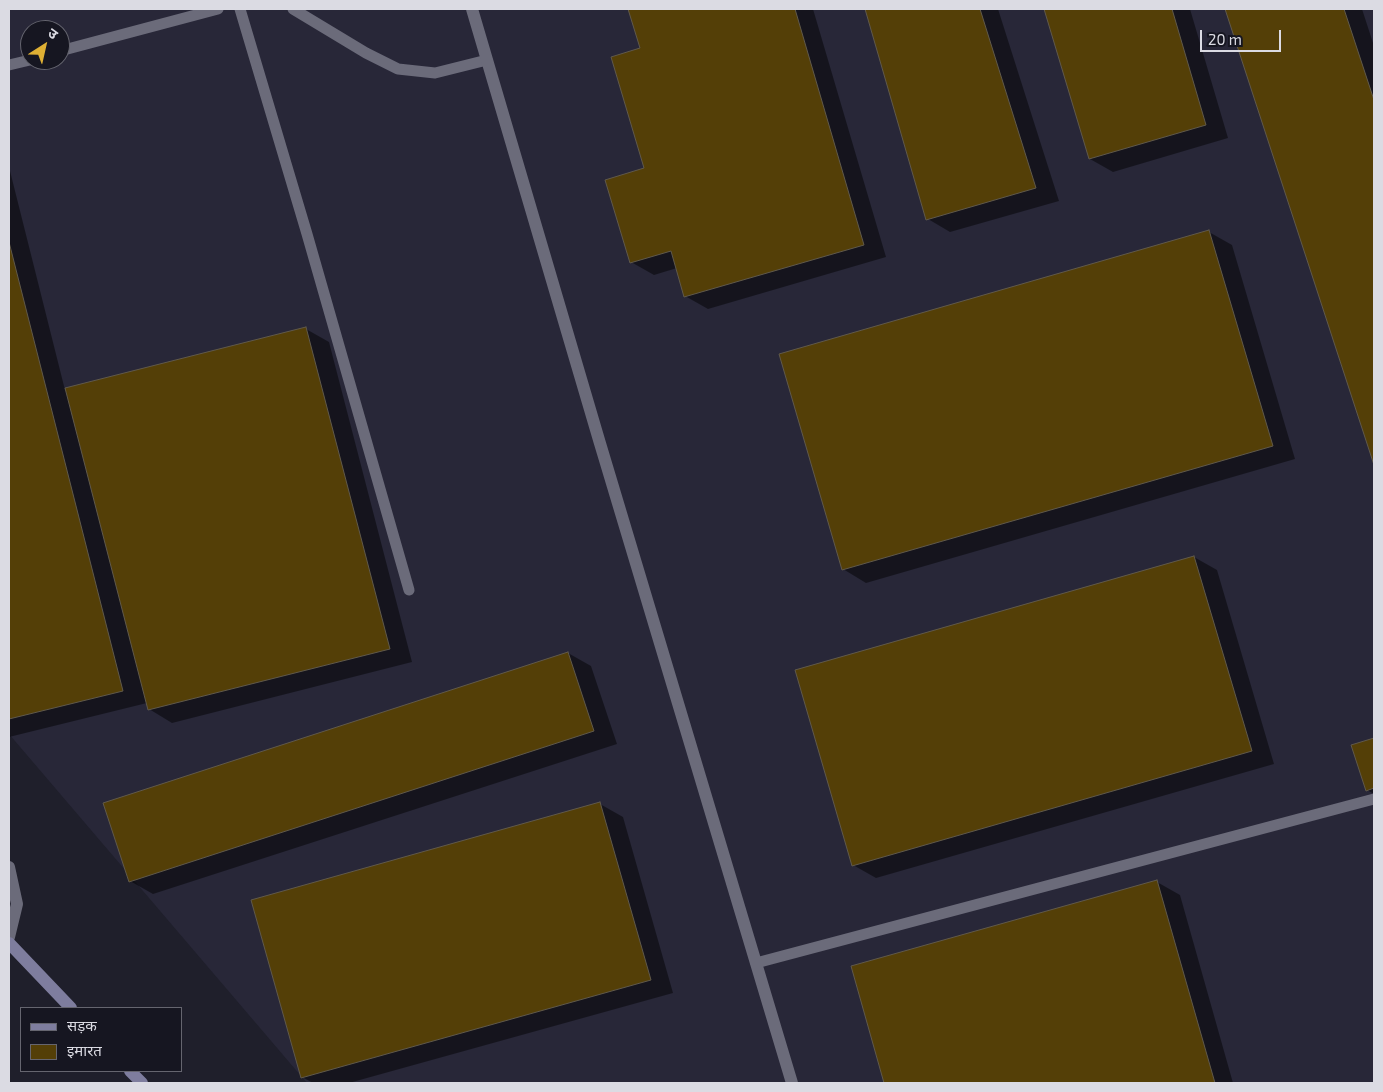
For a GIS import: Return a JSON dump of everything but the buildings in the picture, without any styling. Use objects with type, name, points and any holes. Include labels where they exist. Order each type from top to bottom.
[{"type":"street","points":[[472,9],[792,1083]]},
{"type":"street","points":[[9,867],[17,904],[9,937]]},
{"type":"street","points":[[9,943],[70,1007]]},
{"type":"street","points":[[131,1072],[142,1083]]},
{"type":"lane","points":[[70,49],[218,9]]},
{"type":"lane","points":[[240,9],[409,590]]},
{"type":"lane","points":[[293,9],[366,53],[398,69],[434,72],[487,60]]},
{"type":"lane","points":[[756,963],[1374,799]]},
{"type":"shaded area","points":[[9,9],[1374,9],[1374,1083],[307,1083],[9,734]]}]
